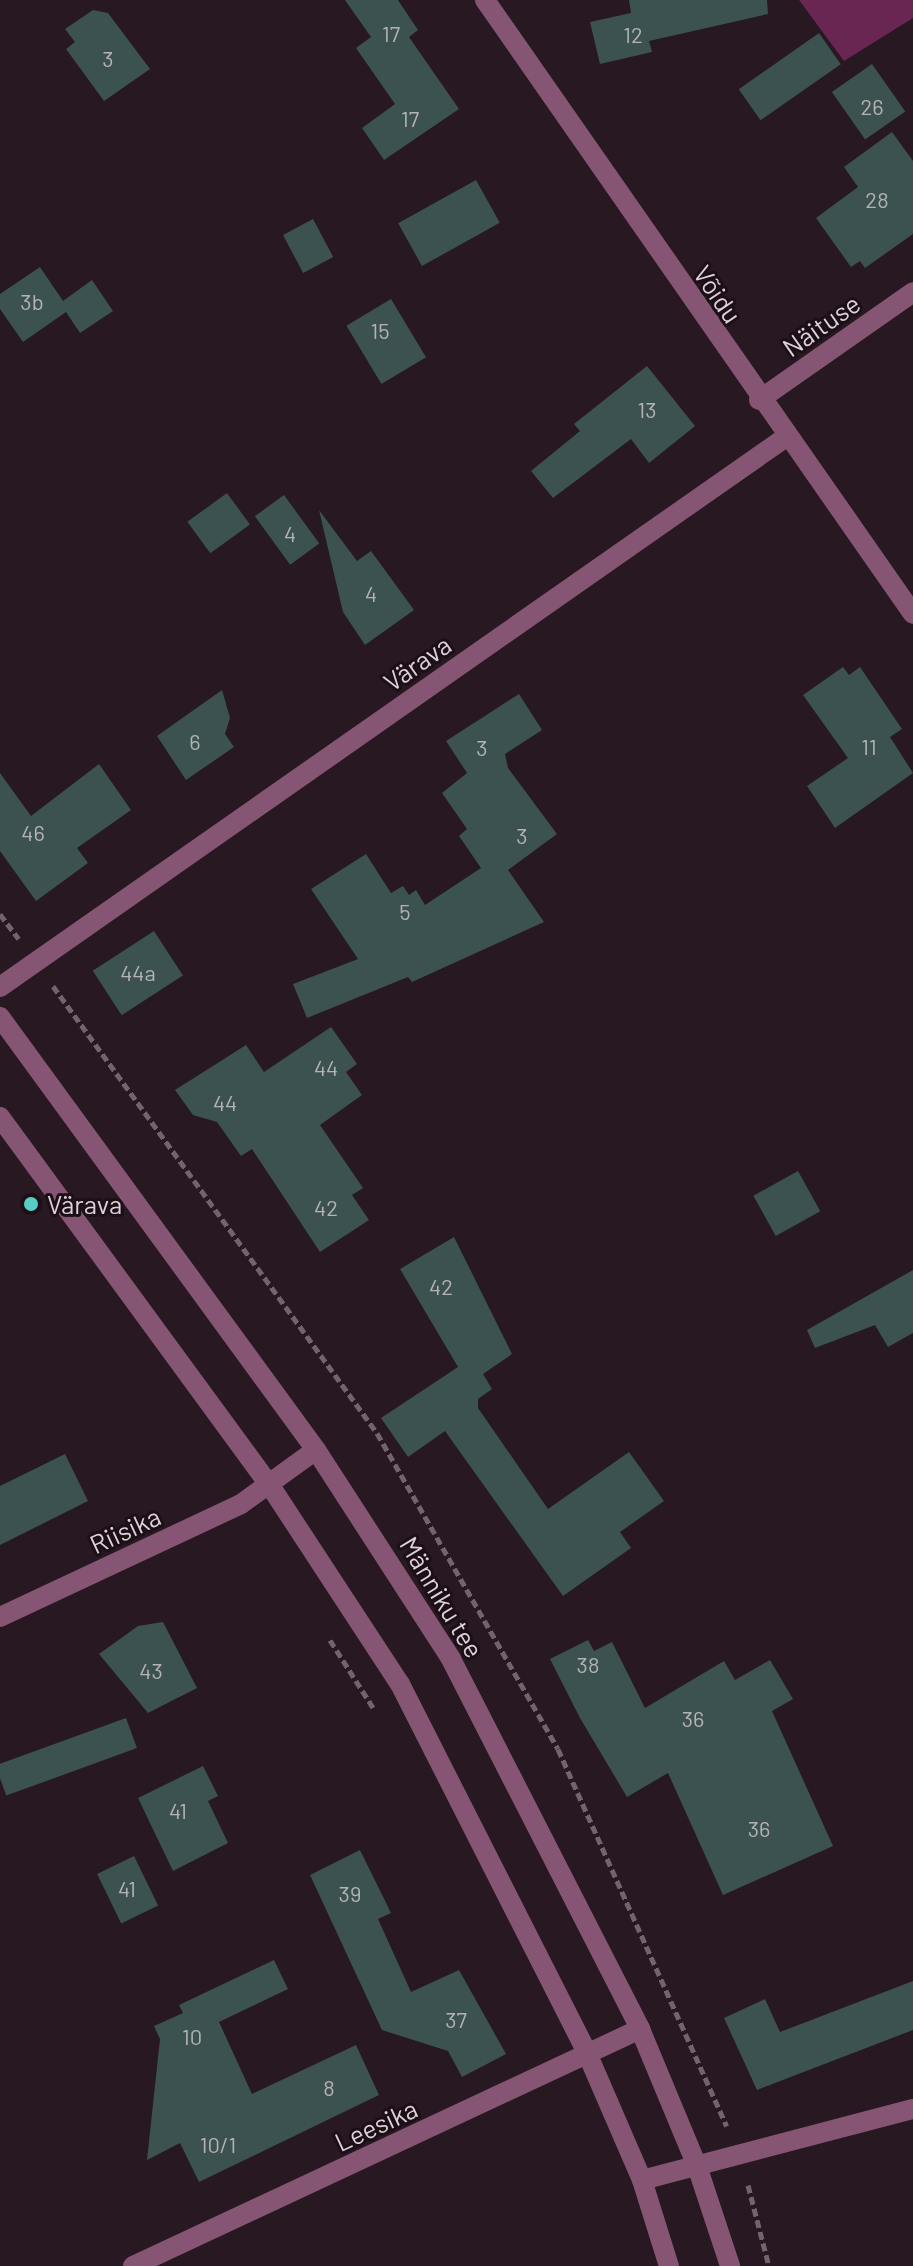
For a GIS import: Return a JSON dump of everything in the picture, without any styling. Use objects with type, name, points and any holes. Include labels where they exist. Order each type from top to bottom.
[{"type":"street","name":"Võidu","points":[[485,0],[759,400],[913,614]]},
{"type":"street","name":"Näituse","points":[[759,400],[913,292]]},
{"type":"street","name":"Värava","points":[[0,987],[786,437]]},
{"type":"street","name":"Männiku tee","points":[[0,1017],[316,1450],[451,1659],[640,2029],[697,2166],[730,2266]]},
{"type":"street","points":[[0,1117],[269,1484],[400,1684],[587,2053],[642,2180],[669,2266]]},
{"type":"street","name":"Riisika","points":[[0,1617],[241,1504],[316,1450]]},
{"type":"street","name":"Leesika","points":[[133,2266],[640,2029]]},
{"type":"street","points":[[642,2180],[741,2157],[913,2109]]},
{"type":"path","points":[[325,1633],[383,1723]]},
{"type":"path","points":[[741,2157],[769,2266]]},
{"type":"shaded area","points":[[799,0],[913,0],[913,18],[844,61]]},
{"type":"building","points":[[345,0],[398,0],[418,30],[409,37],[459,109],[384,160],[362,128],[395,104],[356,48],[371,37]]},
{"type":"building","points":[[629,0],[767,0],[768,14],[649,41],[652,52],[600,64],[590,22],[631,13]]},
{"type":"building","points":[[93,10],[108,13],[150,69],[104,101],[66,49],[75,42],[65,29]]},
{"type":"building","points":[[819,33],[841,64],[761,120],[739,89]]},
{"type":"building","points":[[872,64],[905,112],[865,140],[832,92]]},
{"type":"building","points":[[892,132],[913,161],[913,234],[865,268],[860,261],[851,267],[816,218],[858,187],[844,167]]},
{"type":"building","points":[[476,180],[500,223],[422,266],[398,223]]},
{"type":"building","points":[[313,219],[333,257],[303,273],[283,235]]},
{"type":"building","points":[[40,267],[63,301],[92,280],[113,311],[80,333],[66,312],[23,342],[0,309],[0,294]]},
{"type":"building","points":[[391,299],[426,357],[381,384],[346,326]]},
{"type":"building","points":[[647,366],[695,426],[649,463],[631,439],[553,498],[531,471],[580,431],[574,424]]},
{"type":"building","points":[[227,493],[250,525],[210,553],[187,522]]},
{"type":"building","points":[[284,495],[319,544],[290,565],[255,516]]},
{"type":"building","points":[[319,510],[357,561],[371,551],[414,610],[365,645],[343,612]]},
{"type":"building","points":[[843,667],[849,675],[860,667],[902,729],[890,737],[913,773],[835,828],[807,786],[848,758],[803,695]]},
{"type":"building","points":[[222,690],[230,718],[225,734],[234,747],[186,780],[157,736]]},
{"type":"building","points":[[519,694],[542,730],[505,754],[508,768],[557,834],[508,870],[544,922],[412,982],[408,977],[307,1018],[293,984],[358,959],[311,889],[366,854],[391,893],[403,886],[409,895],[416,890],[425,905],[481,868],[459,836],[467,829],[442,793],[467,773],[446,741]]},
{"type":"building","points":[[99,764],[131,810],[77,848],[88,863],[36,901],[0,851],[0,773],[31,816]]},
{"type":"building","points":[[154,931],[183,975],[122,1015],[93,971]]},
{"type":"building","points":[[331,1027],[357,1064],[346,1072],[362,1095],[320,1125],[363,1188],[352,1195],[369,1220],[320,1252],[252,1149],[241,1156],[217,1122],[193,1115],[175,1090],[246,1045],[264,1072]]},
{"type":"building","points":[[798,1171],[820,1211],[776,1236],[753,1196]]},
{"type":"building","points":[[454,1237],[512,1354],[483,1374],[492,1389],[478,1399],[478,1408],[548,1509],[629,1452],[664,1501],[620,1532],[631,1548],[563,1596],[445,1431],[408,1457],[381,1418],[458,1367],[400,1269]]},
{"type":"building","points":[[913,1270],[913,1333],[888,1347],[875,1325],[815,1348],[807,1330]]},
{"type":"building","points":[[65,1454],[88,1501],[0,1545],[0,1486]]},
{"type":"building","points":[[163,1622],[197,1688],[148,1713],[99,1654],[138,1626]]},
{"type":"building","points":[[588,1640],[594,1651],[612,1642],[645,1708],[724,1661],[735,1680],[770,1660],[793,1699],[772,1711],[833,1846],[723,1895],[668,1773],[627,1797],[580,1718],[550,1659]]},
{"type":"building","points":[[126,1718],[137,1748],[6,1796],[0,1778],[0,1764]]},
{"type":"building","points":[[203,1766],[218,1796],[208,1801],[228,1843],[173,1871],[138,1798]]},
{"type":"building","points":[[360,1850],[391,1913],[378,1919],[411,1992],[459,1970],[506,2054],[462,2077],[448,2051],[382,2030],[310,1875]]},
{"type":"building","points":[[134,1856],[158,1905],[121,1923],[97,1874]]},
{"type":"building","points":[[274,1960],[288,1989],[219,2022],[252,2094],[356,2045],[379,2095],[199,2182],[180,2143],[147,2160],[160,2039],[154,2026],[183,2013],[179,2005]]},
{"type":"building","points":[[913,1981],[913,2030],[757,2090],[724,2018],[765,1999],[780,2032]]},
{"type":"place","name":"Värava","points":[[31,1204]]}]
